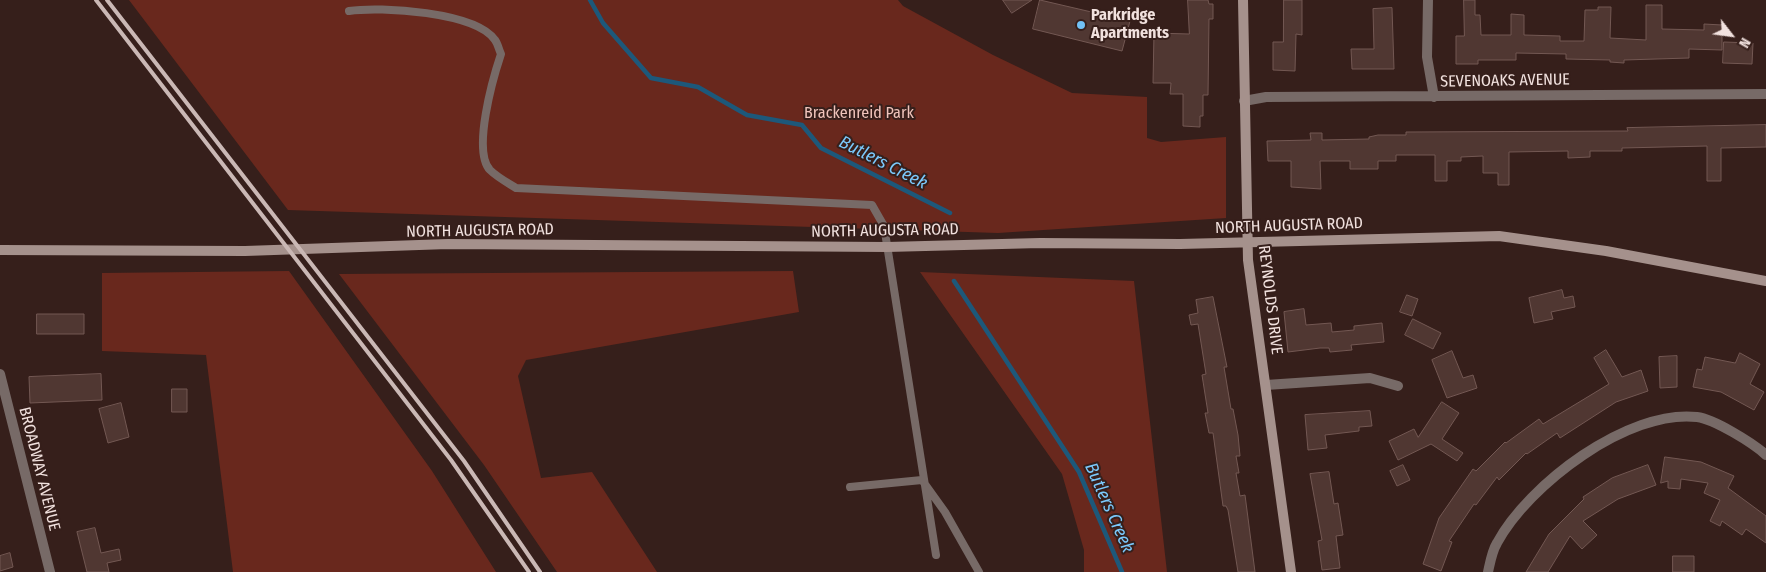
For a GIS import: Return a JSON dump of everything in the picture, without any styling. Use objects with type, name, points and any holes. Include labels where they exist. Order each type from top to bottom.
[{"type":"main road","name":"REYNOLDS DRIVE","points":[[1243,0],[1247,241],[1291,572]]},
{"type":"main road","name":"NORTH AUGUSTA ROAD","points":[[0,250],[245,251],[353,249],[448,244],[887,247],[1040,243],[1180,244],[1499,236],[1606,251],[1766,281]]},
{"type":"street","points":[[1428,0],[1427,57],[1434,97]]},
{"type":"street","name":"SEVENOAKS AVENUE","points":[[1244,101],[1266,97],[1766,94]]},
{"type":"street","name":"BROADWAY AVENUE","points":[[0,374],[50,572]]},
{"type":"street","points":[[1266,385],[1370,378],[1398,386]]},
{"type":"street","points":[[1488,572],[1496,544],[1513,518],[1534,493],[1590,450],[1645,422],[1672,416],[1699,417],[1751,441],[1766,455]]},
{"type":"lane","points":[[349,11],[366,8],[446,15],[479,28],[494,39],[501,54],[485,116],[484,158],[490,170],[516,188],[872,205],[884,226],[922,480],[936,555]]},
{"type":"lane","points":[[850,487],[922,480]]},
{"type":"lane","points":[[922,480],[945,512],[979,572]]},
{"type":"green space","name":"Brackenreid Park","points":[[129,0],[898,0],[903,6],[993,55],[1072,93],[1147,97],[1147,138],[1161,142],[1226,137],[1226,218],[998,233],[288,210]]},
{"type":"green space","points":[[289,271],[432,471],[496,572],[233,572],[206,355],[102,351],[102,273]]},
{"type":"green space","points":[[793,271],[799,312],[526,360],[518,376],[541,478],[592,472],[657,572],[557,572],[484,465],[339,274]]},
{"type":"green space","points":[[920,272],[1134,281],[1167,572],[1084,572],[1084,550],[1062,474]]},
{"type":"building","points":[[1003,0],[1032,0],[1012,13]]},
{"type":"building","name":"Parkridge Apartments","points":[[1040,0],[1130,21],[1122,51],[1033,29]]},
{"type":"building","points":[[1188,0],[1208,0],[1209,4],[1213,4],[1213,19],[1209,19],[1208,95],[1203,95],[1203,116],[1200,116],[1200,127],[1183,126],[1183,94],[1170,94],[1171,83],[1153,83],[1154,33],[1189,34]]},
{"type":"building","points":[[1284,0],[1302,0],[1302,35],[1296,34],[1295,71],[1273,70],[1273,42],[1283,42]]},
{"type":"building","points":[[1464,0],[1475,0],[1475,15],[1480,15],[1481,35],[1511,35],[1511,14],[1524,15],[1524,35],[1560,36],[1560,41],[1584,41],[1585,10],[1598,10],[1598,7],[1611,7],[1610,38],[1646,40],[1646,5],[1662,5],[1662,29],[1704,30],[1704,24],[1722,25],[1722,50],[1689,49],[1689,58],[1624,60],[1624,63],[1610,62],[1610,60],[1566,59],[1566,54],[1516,53],[1516,60],[1478,60],[1478,64],[1456,64],[1456,36],[1464,36]]},
{"type":"building","points":[[1392,8],[1394,69],[1352,69],[1351,49],[1374,49],[1373,9]]},
{"type":"building","points":[[1724,42],[1753,43],[1752,64],[1723,63]]},
{"type":"building","points":[[1766,125],[1766,147],[1721,148],[1721,181],[1707,181],[1707,146],[1622,148],[1622,151],[1590,151],[1590,157],[1568,158],[1568,151],[1509,152],[1509,185],[1498,185],[1498,173],[1483,173],[1483,156],[1461,157],[1461,161],[1447,161],[1447,181],[1435,181],[1435,155],[1396,155],[1396,161],[1378,161],[1378,169],[1350,169],[1350,161],[1320,161],[1321,189],[1291,187],[1291,161],[1268,161],[1267,141],[1311,140],[1310,133],[1322,133],[1322,140],[1369,139],[1369,137],[1378,135],[1406,135],[1406,132],[1628,131],[1627,128]]},
{"type":"building","points":[[1562,290],[1564,298],[1573,296],[1575,307],[1551,312],[1553,319],[1534,323],[1529,298]]},
{"type":"building","points":[[1407,295],[1418,299],[1412,316],[1400,312]]},
{"type":"building","points":[[1213,297],[1227,367],[1224,367],[1231,409],[1233,409],[1238,435],[1240,456],[1236,456],[1239,473],[1236,473],[1240,496],[1245,495],[1255,572],[1238,572],[1228,510],[1226,506],[1223,506],[1213,433],[1209,433],[1205,413],[1208,413],[1202,375],[1206,374],[1198,324],[1191,325],[1189,315],[1198,313],[1196,300]]},
{"type":"building","points":[[1304,309],[1306,325],[1331,323],[1332,332],[1354,330],[1354,326],[1382,323],[1384,342],[1351,345],[1352,350],[1330,352],[1329,348],[1320,348],[1288,352],[1284,312]]},
{"type":"building","points":[[37,314],[84,314],[84,334],[37,334]]},
{"type":"building","points":[[1413,319],[1441,333],[1433,349],[1405,335]]},
{"type":"building","points":[[1606,350],[1622,377],[1641,370],[1648,391],[1616,402],[1560,438],[1557,433],[1526,453],[1499,480],[1497,477],[1476,505],[1474,504],[1449,541],[1452,542],[1441,571],[1423,564],[1439,518],[1473,469],[1476,471],[1505,442],[1539,419],[1543,424],[1609,384],[1594,358]]},
{"type":"building","points":[[1452,351],[1463,378],[1473,375],[1477,388],[1447,398],[1432,360]]},
{"type":"building","points":[[1740,353],[1760,364],[1750,384],[1764,392],[1754,410],[1721,392],[1693,387],[1697,369],[1702,370],[1705,357],[1735,363]]},
{"type":"building","points":[[1677,356],[1677,387],[1660,388],[1659,357]]},
{"type":"building","points":[[101,374],[102,400],[30,403],[29,377]]},
{"type":"building","points":[[172,389],[187,389],[187,412],[172,412]]},
{"type":"building","points":[[1442,402],[1459,413],[1442,439],[1463,453],[1457,461],[1431,444],[1398,460],[1389,441],[1414,429],[1418,437]]},
{"type":"building","points":[[121,403],[129,437],[108,443],[99,409]]},
{"type":"building","points":[[1370,411],[1372,426],[1359,427],[1359,431],[1325,435],[1327,448],[1308,450],[1305,415]]},
{"type":"building","points":[[1665,457],[1701,462],[1734,476],[1728,488],[1766,516],[1766,543],[1746,529],[1742,535],[1722,521],[1720,526],[1710,521],[1720,500],[1704,493],[1708,483],[1681,479],[1680,489],[1668,488],[1668,481],[1661,483]]},
{"type":"building","points":[[1403,465],[1410,480],[1397,486],[1390,471]]},
{"type":"building","points":[[1648,465],[1656,485],[1618,499],[1583,521],[1597,535],[1582,549],[1570,536],[1548,572],[1526,572],[1549,534],[1584,499],[1583,497],[1612,478]]},
{"type":"building","points":[[1329,472],[1334,504],[1338,503],[1343,535],[1336,536],[1340,568],[1322,570],[1318,541],[1322,540],[1310,474]]},
{"type":"building","points":[[95,528],[101,553],[119,549],[121,560],[107,563],[109,572],[87,572],[77,532]]},
{"type":"building","points":[[10,553],[13,567],[0,571],[0,556]]},
{"type":"building","points":[[1673,556],[1694,556],[1694,572],[1673,572]]},
{"type":"waterway","name":"Butlers Creek","points":[[590,0],[603,23],[651,78],[698,87],[747,115],[802,125],[821,148],[950,213]]},
{"type":"waterway","name":"Butlers Creek","points":[[954,281],[1079,472],[1122,572]]},
{"type":"railway","points":[[96,0],[451,460],[529,572]]},
{"type":"railway","points":[[107,0],[464,461],[540,572]]},
{"type":"place","name":"Parkridge Apartments","points":[[1081,25]]}]
